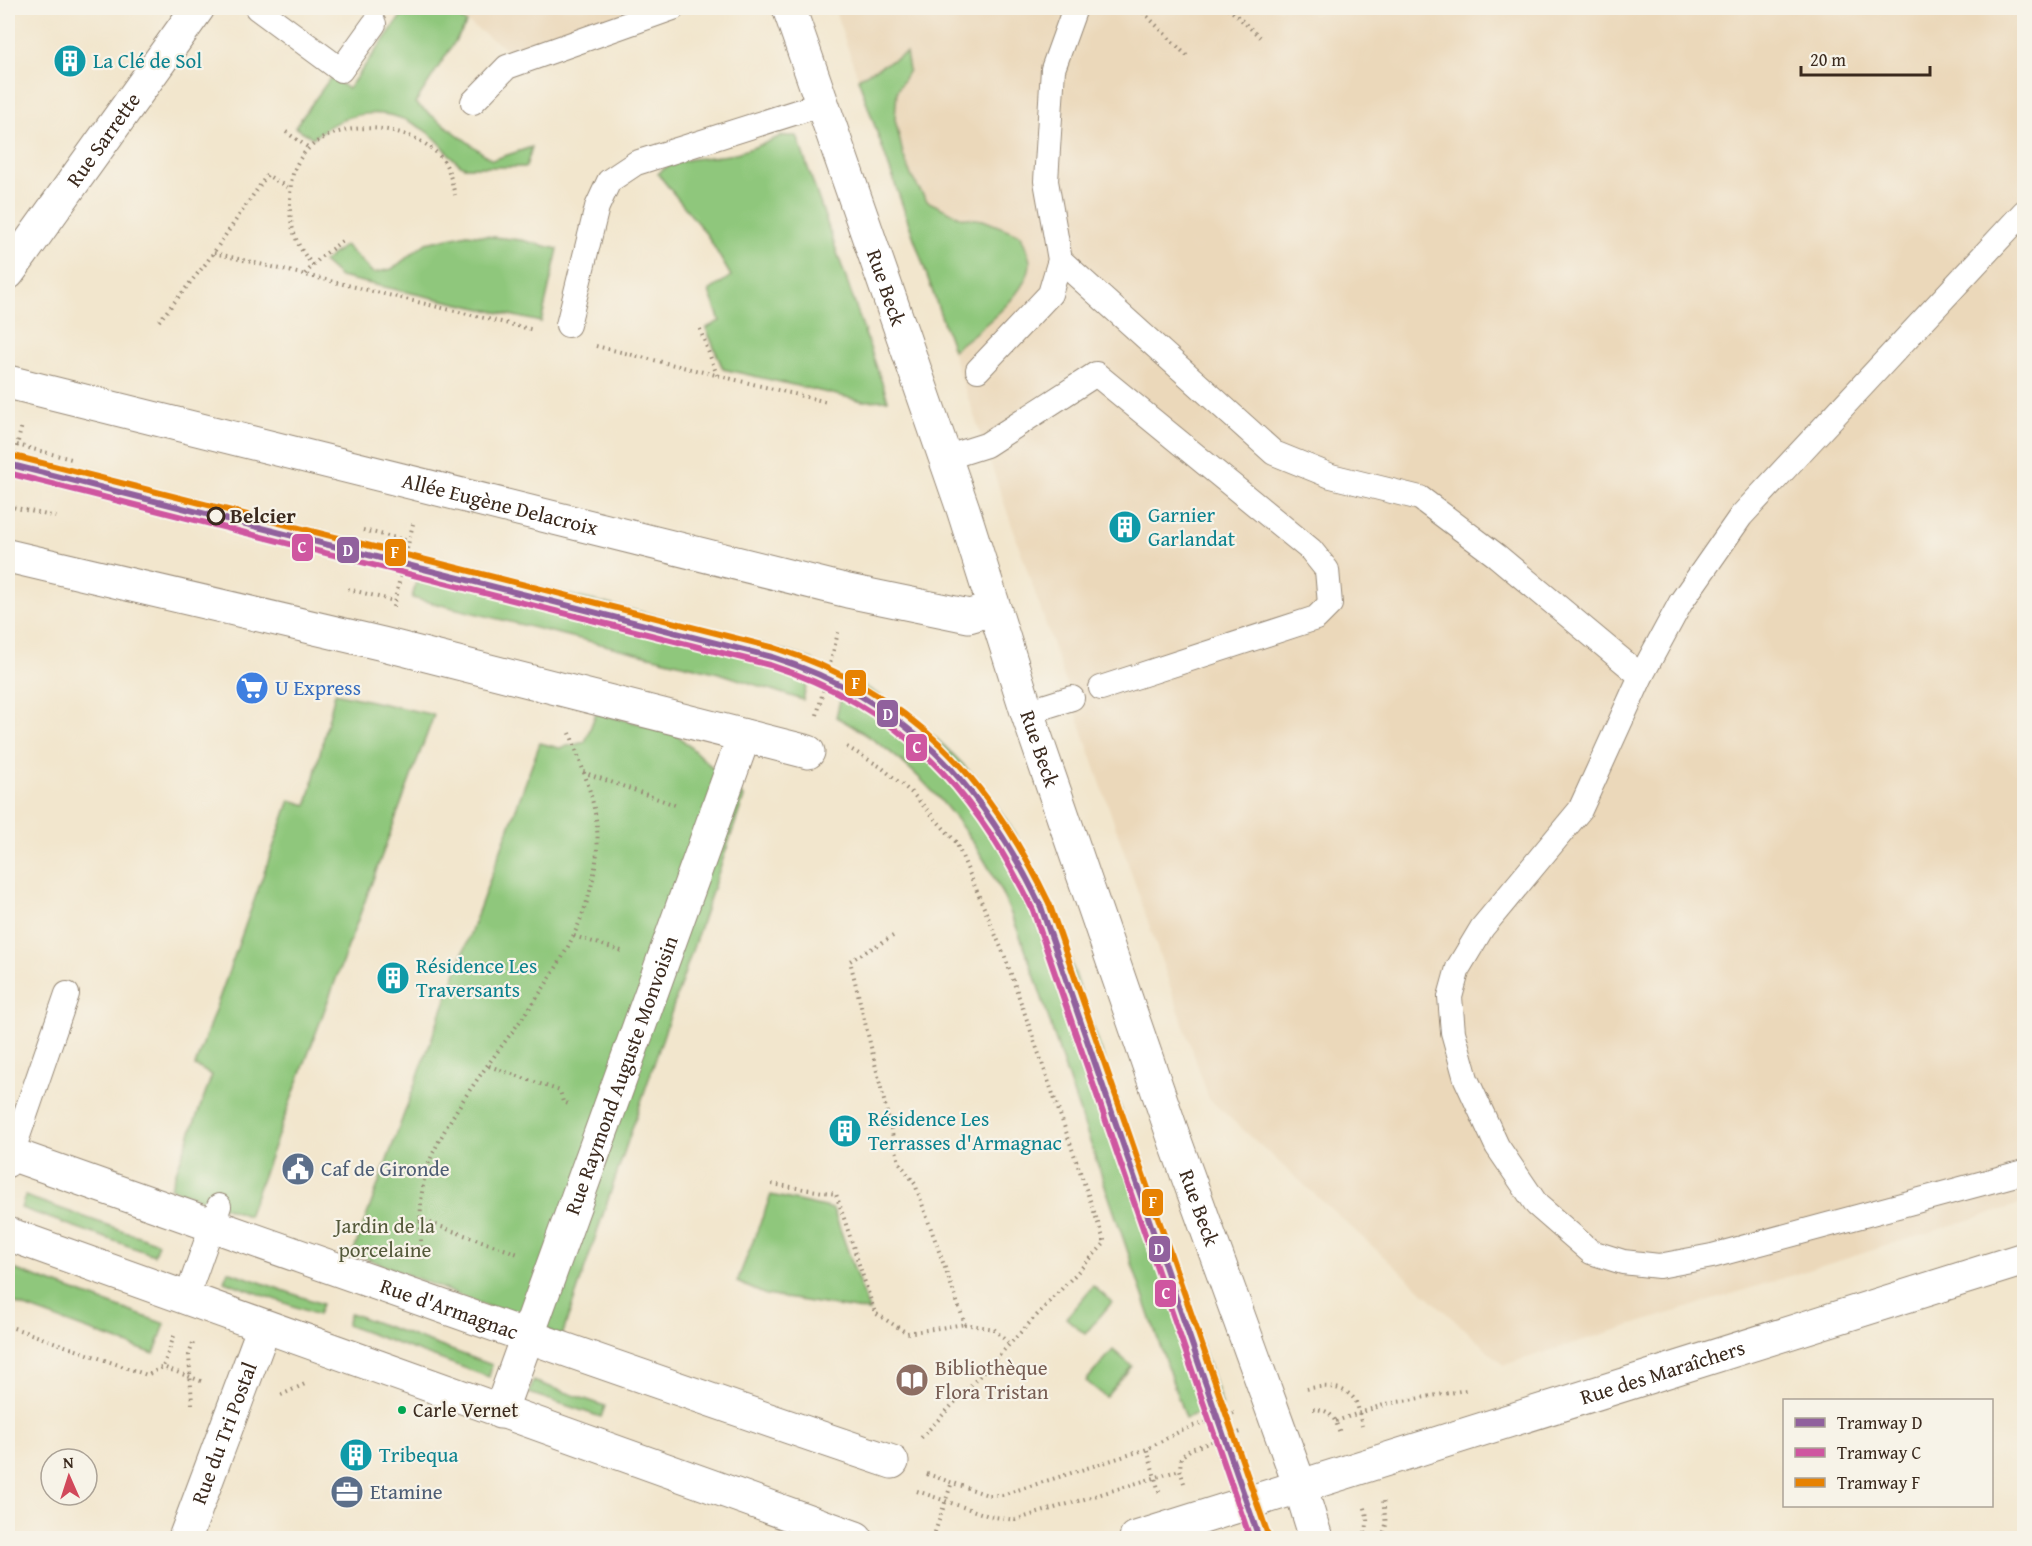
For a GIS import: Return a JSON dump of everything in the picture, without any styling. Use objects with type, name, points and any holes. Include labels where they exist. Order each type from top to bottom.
[{"type":"street","name":"Rue Sarrette","points":[[8,273],[198,8]]},
{"type":"street","name":"Rue Beck","points":[[789,8],[945,458],[1027,712],[1213,1249],[1300,1486],[1316,1539]]},
{"type":"street","name":"Allée Eugène Delacroix","points":[[8,382],[848,591],[969,616],[993,609]]},
{"type":"street","points":[[8,555],[383,644],[556,690],[744,736],[811,743]]},
{"type":"street","name":"Rue Raymond Auguste Monvoisin","points":[[500,1412],[716,819],[744,736]]},
{"type":"street","name":"Rue d'Armagnac","points":[[9,1157],[216,1215],[416,1297],[527,1338],[905,1465]]},
{"type":"street","points":[[8,1234],[856,1539]]},
{"type":"street","name":"Rue des Maraîchers","points":[[1300,1486],[2025,1259]]},
{"type":"street","name":"Rue du Tri Postal","points":[[185,1539],[264,1327]]},
{"type":"street","points":[[1136,1539],[1300,1486]]},
{"type":"lane","points":[[257,8],[341,70],[374,24]]},
{"type":"lane","points":[[473,102],[507,67],[673,8]]},
{"type":"lane","points":[[978,370],[1050,294],[1060,260],[1046,181],[1053,69],[1076,8]]},
{"type":"lane","points":[[568,326],[597,207],[609,181],[636,163],[822,104]]},
{"type":"lane","points":[[2025,212],[1741,516],[1681,602],[1641,676],[1580,810],[1482,928],[1458,968],[1450,997],[1453,1032],[1466,1080],[1497,1146],[1538,1205],[1591,1251],[1623,1262],[1659,1266],[1712,1256],[2025,1172]]},
{"type":"lane","points":[[1060,260],[1275,453],[1331,476],[1420,498],[1497,556],[1641,676]]},
{"type":"lane","points":[[945,458],[986,445],[1096,374],[1311,550],[1327,570],[1330,604],[1316,618],[1101,688]]},
{"type":"lane","points":[[1027,712],[1072,698]]},
{"type":"lane","points":[[9,1157],[67,994]]},
{"type":"lane","points":[[196,1302],[216,1215]]},
{"type":"path","points":[[1139,8],[1188,57]]},
{"type":"path","points":[[1228,8],[1260,38]]},
{"type":"path","points":[[313,265],[296,239],[290,213],[290,189],[296,165],[309,148],[328,136],[353,129],[384,128],[408,134],[426,144],[444,161],[455,195]]},
{"type":"path","points":[[286,132],[309,148]]},
{"type":"path","points":[[159,321],[214,253],[267,175],[290,189]]},
{"type":"path","points":[[304,275],[342,241]]},
{"type":"path","points":[[214,253],[542,332]]},
{"type":"path","points":[[700,329],[717,375]]},
{"type":"path","points":[[586,343],[827,402]]},
{"type":"path","points":[[17,445],[75,460]]},
{"type":"path","points":[[383,644],[424,484]]},
{"type":"path","points":[[8,506],[60,518]]},
{"type":"path","points":[[363,530],[409,541]]},
{"type":"path","points":[[348,590],[394,601]]},
{"type":"path","points":[[848,591],[811,743],[852,749],[880,767],[913,794],[956,842],[1005,957],[1105,1243],[1008,1343],[905,1465]]},
{"type":"path","points":[[416,1297],[423,1281],[419,1219],[429,1162],[460,1108],[536,1001],[574,936],[588,902],[598,851],[596,815],[556,690]]},
{"type":"path","points":[[583,771],[716,819]]},
{"type":"path","points":[[574,936],[663,964]]},
{"type":"path","points":[[893,936],[850,961],[899,1162],[915,1184],[965,1324]]},
{"type":"path","points":[[489,1066],[560,1091],[563,1102],[608,1117]]},
{"type":"path","points":[[772,1184],[836,1194],[875,1313],[907,1333],[965,1324],[994,1329],[1008,1343]]},
{"type":"path","points":[[419,1219],[554,1266]]},
{"type":"path","points":[[193,1412],[189,1355],[196,1302]]},
{"type":"path","points":[[8,1326],[147,1375],[163,1366]]},
{"type":"path","points":[[905,1465],[988,1495],[1002,1495],[1147,1449]]},
{"type":"path","points":[[905,1465],[945,1501],[989,1516],[1016,1520],[1180,1470]]},
{"type":"path","points":[[933,1539],[952,1482]]},
{"type":"shaded area","points":[[446,8],[645,8],[513,53]]},
{"type":"shaded area","points":[[834,8],[2024,8],[2024,1203],[1504,1365],[1209,1099]]},
{"type":"green space","points":[[407,8],[446,8],[467,23],[415,103],[492,160],[532,147],[526,167],[464,167],[431,135],[416,125],[401,118],[386,115],[371,114],[342,120],[313,138],[295,127],[331,77],[348,89]]},
{"type":"green space","points":[[906,53],[909,70],[897,91],[895,119],[903,154],[912,178],[927,201],[960,217],[983,220],[1021,235],[1030,262],[1028,274],[1012,299],[987,323],[953,350],[858,78]]},
{"type":"green space","points":[[781,136],[797,136],[888,400],[863,401],[723,369],[706,328],[720,321],[709,291],[731,276],[707,235],[658,174],[681,161],[728,155]]},
{"type":"green space","points":[[467,234],[521,240],[558,249],[541,322],[340,277],[323,262],[345,245],[373,273],[392,269],[426,243]]},
{"type":"green space","points":[[422,559],[722,632],[813,660],[803,700],[719,673],[412,598]]},
{"type":"green space","points":[[846,675],[884,698],[948,749],[975,778],[1020,843],[1057,921],[1222,1405],[1185,1418],[1031,967],[999,887],[986,863],[956,819],[921,780],[881,745],[836,717]]},
{"type":"green space","points":[[335,693],[434,715],[248,1216],[170,1188],[212,1075],[195,1066],[290,800],[307,805]]},
{"type":"green space","name":"Jardin de la porcelaine","points":[[596,713],[674,732],[744,797],[562,1336],[353,1253],[540,743],[559,748],[585,742]]},
{"type":"green space","points":[[771,1195],[833,1209],[869,1311],[766,1295],[737,1282]]},
{"type":"green space","points":[[25,1196],[158,1243],[154,1255],[21,1208]]},
{"type":"green space","points":[[8,1267],[165,1324],[154,1354],[8,1301]]},
{"type":"green space","points":[[228,1271],[322,1304],[318,1315],[224,1281]]},
{"type":"green space","points":[[1093,1286],[1112,1302],[1085,1334],[1066,1318]]},
{"type":"green space","points":[[350,1313],[492,1365],[489,1377],[346,1325]]},
{"type":"green space","points":[[1113,1350],[1132,1366],[1106,1397],[1086,1381]]},
{"type":"green space","points":[[533,1381],[605,1406],[601,1417],[529,1393]]},
{"type":"tram line","name":"F","points":[[10,455],[775,648],[823,666],[866,688],[905,715],[940,745],[972,779],[1000,816],[1026,858],[1049,903],[1268,1535]]},
{"type":"tram line","name":"D","points":[[8,464],[772,657],[819,675],[862,696],[900,722],[934,752],[965,785],[993,822],[1041,907],[1259,1538]]},
{"type":"tram line","name":"C","points":[[8,473],[770,665],[816,682],[858,704],[895,729],[929,758],[959,791],[986,827],[1033,910],[1250,1538]]},
{"type":"place","name":"La Clé de Sol","points":[[70,61]]},
{"type":"place","name":"Belcier","points":[[216,516]]},
{"type":"place","name":"Garnier Garlandat","points":[[1125,527]]},
{"type":"place","name":"U Express","points":[[252,688]]},
{"type":"place","name":"Résidence Les Traversants","points":[[393,978]]},
{"type":"place","name":"Résidence Les Terrasses d'Armagnac","points":[[845,1131]]},
{"type":"place","name":"Caf de Gironde","points":[[298,1169]]},
{"type":"place","name":"Bibliothèque Flora Tristan","points":[[912,1380]]},
{"type":"place","name":"Carle Vernet","points":[[402,1410]]},
{"type":"place","name":"Tribequa","points":[[356,1455]]},
{"type":"place","name":"Etamine","points":[[347,1492]]}]
